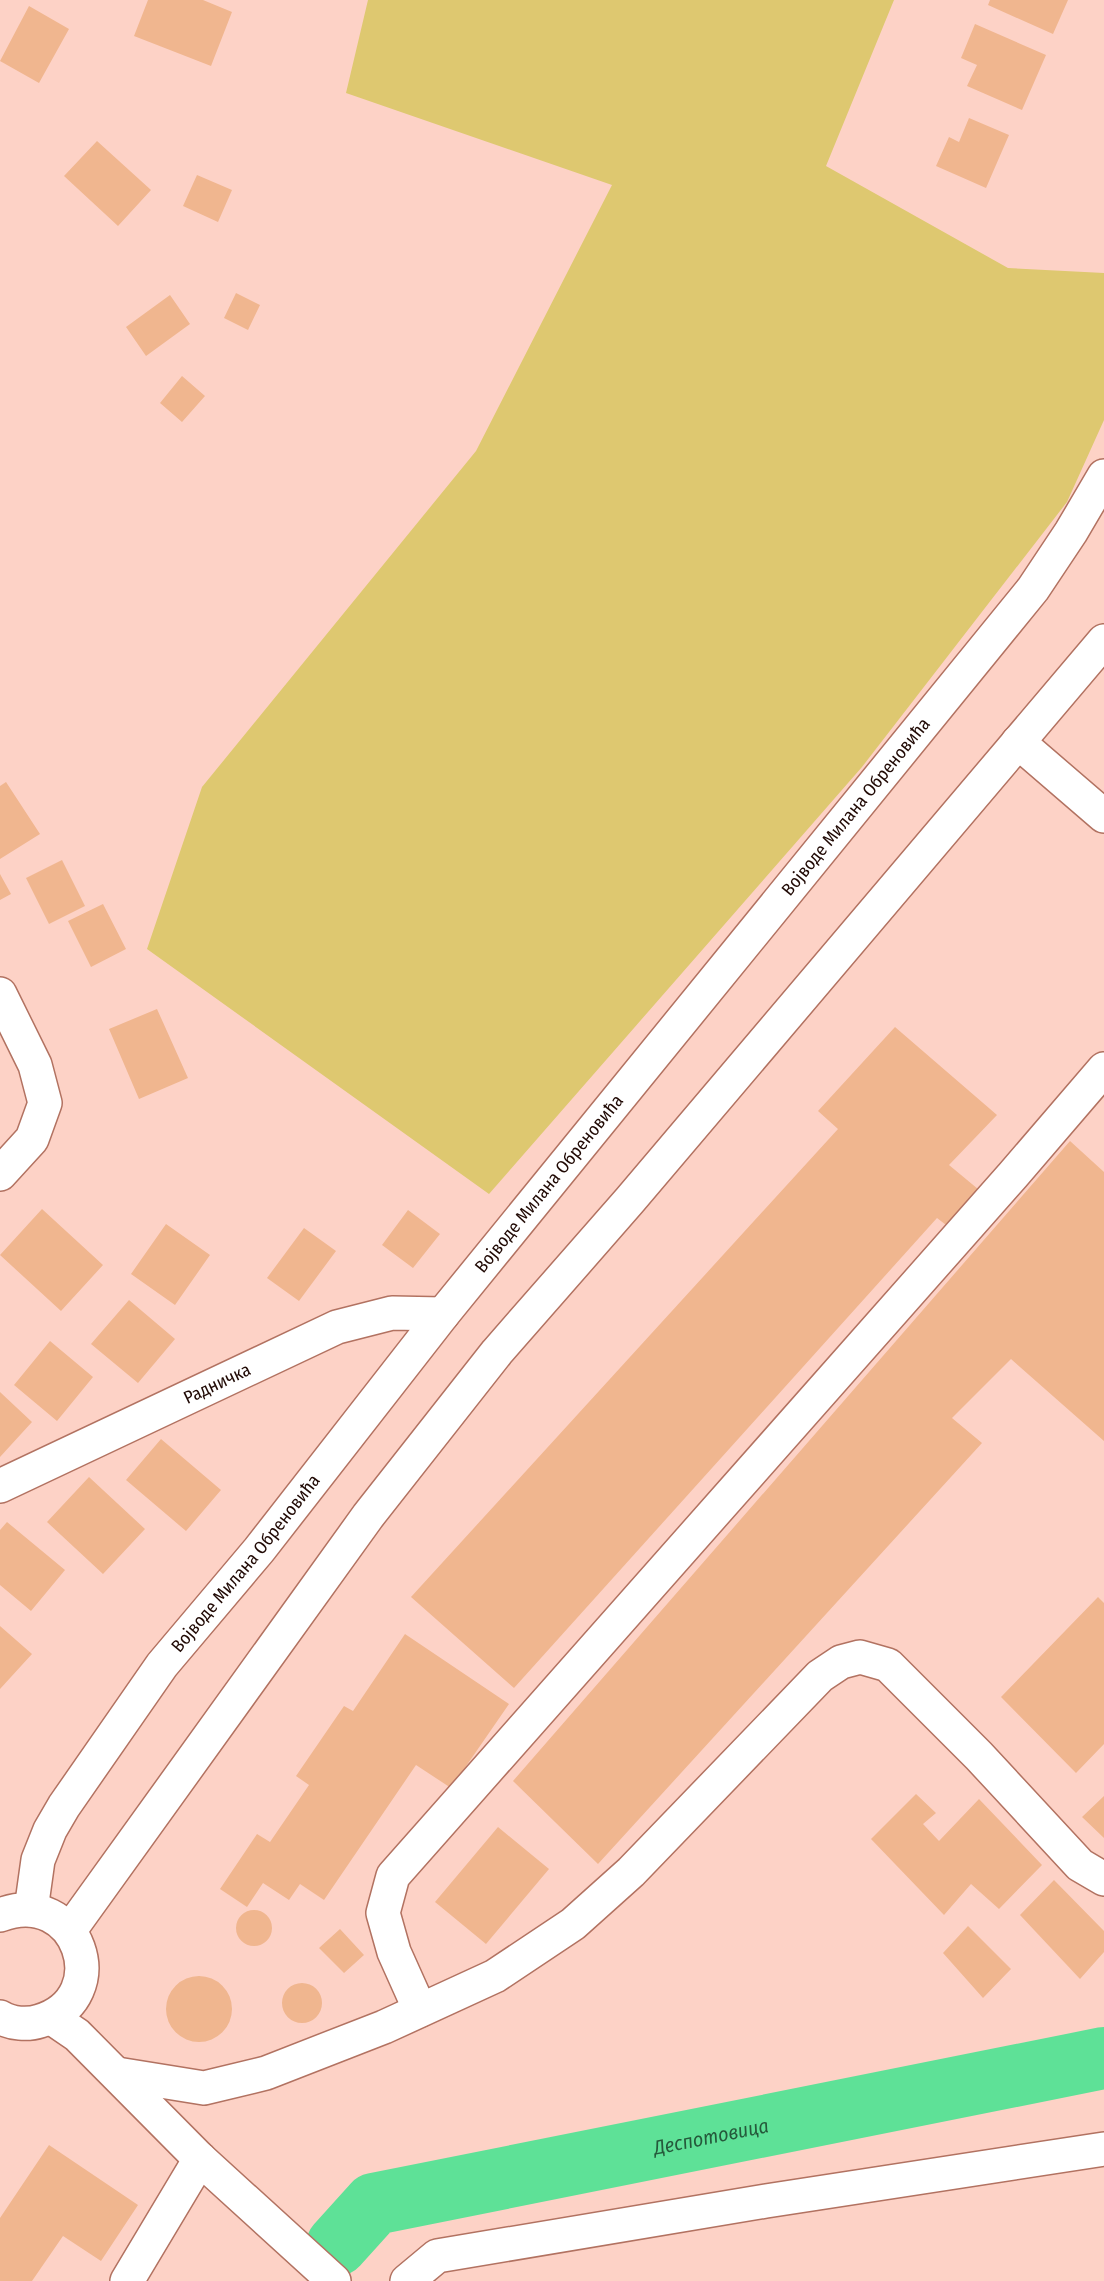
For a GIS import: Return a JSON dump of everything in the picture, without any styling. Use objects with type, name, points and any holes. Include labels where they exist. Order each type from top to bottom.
[{"type":"street","name":"Војводе Милана Обреновића","points":[[15,1913],[50,1830],[64,1806],[162,1665],[259,1550],[443,1314],[1033,589],[1071,532],[1104,476]]},
{"type":"street","points":[[70,1930],[328,1571],[461,1397],[1018,742],[1102,648]]},
{"type":"street","points":[[1018,742],[1104,816]]},
{"type":"street","points":[[0,994],[35,1065],[45,1104],[32,1139],[0,1174]]},
{"type":"street","points":[[420,2010],[394,1952],[383,1913],[393,1876],[1104,1069]]},
{"type":"street","name":"Радничка","points":[[0,1486],[337,1328],[392,1313],[443,1314]]},
{"type":"street","points":[[117,2074],[204,2088],[266,2073],[384,2026],[495,1976],[573,1924],[631,1872],[820,1676],[842,1662],[860,1657],[888,1665],[979,1756],[1080,1865],[1104,1880]]},
{"type":"street","points":[[0,2017],[20,2024],[36,2023],[51,2018],[65,2008],[76,1994],[82,1978],[82,1961],[78,1945],[70,1930],[45,1913],[15,1913]]},
{"type":"street","points":[[51,2018],[77,2035],[200,2159],[334,2281]]},
{"type":"street","points":[[407,2281],[437,2256],[766,2201],[1104,2149]]},
{"type":"street","points":[[127,2281],[200,2159]]},
{"type":"shaded area","points":[[368,0],[894,0],[826,166],[1008,268],[1104,273],[1104,420],[1067,502],[862,767],[489,1194],[147,949],[202,787],[476,451],[612,185],[346,93]]},
{"type":"building","points":[[148,0],[203,0],[232,12],[211,66],[134,36]]},
{"type":"building","points":[[990,0],[1068,0],[1053,34],[988,5]]},
{"type":"building","points":[[29,6],[69,29],[39,83],[0,61]]},
{"type":"building","points":[[975,24],[1046,55],[1022,110],[967,86],[977,65],[961,58]]},
{"type":"building","points":[[969,118],[1009,135],[986,188],[936,166],[949,137],[959,142]]},
{"type":"building","points":[[97,141],[151,190],[118,226],[64,176]]},
{"type":"building","points":[[197,175],[232,190],[218,222],[183,206]]},
{"type":"building","points":[[236,293],[260,305],[248,330],[224,318]]},
{"type":"building","points":[[170,295],[190,324],[146,356],[126,327]]},
{"type":"building","points":[[182,376],[205,396],[182,422],[160,403]]},
{"type":"building","points":[[6,782],[40,834],[0,859],[0,786]]},
{"type":"building","points":[[62,860],[85,906],[49,924],[26,878]]},
{"type":"building","points":[[0,874],[11,894],[0,900]]},
{"type":"building","points":[[103,904],[126,949],[91,967],[68,921]]},
{"type":"building","points":[[157,1009],[188,1078],[139,1099],[109,1029]]},
{"type":"building","points":[[895,1027],[997,1115],[949,1165],[984,1194],[950,1228],[937,1218],[514,1688],[411,1597],[838,1129],[818,1111]]},
{"type":"building","points":[[1070,1141],[1104,1172],[1104,1441],[1011,1359],[952,1418],[982,1443],[598,1864],[513,1781]]},
{"type":"building","points":[[42,1209],[103,1265],[61,1311],[0,1255]]},
{"type":"building","points":[[408,1210],[440,1234],[413,1268],[382,1245]]},
{"type":"building","points":[[166,1224],[210,1255],[175,1305],[131,1274]]},
{"type":"building","points":[[304,1228],[336,1251],[299,1301],[267,1278]]},
{"type":"building","points":[[129,1300],[175,1339],[138,1383],[91,1344]]},
{"type":"building","points":[[50,1341],[93,1377],[57,1421],[14,1385]]},
{"type":"building","points":[[0,1392],[32,1422],[0,1457]]},
{"type":"building","points":[[161,1439],[221,1490],[186,1531],[126,1480]]},
{"type":"building","points":[[89,1477],[145,1529],[103,1574],[47,1522]]},
{"type":"building","points":[[7,1522],[65,1570],[31,1611],[0,1585],[0,1530]]},
{"type":"building","points":[[1098,1597],[1104,1603],[1104,1744],[1076,1773],[1001,1697]]},
{"type":"building","points":[[0,1626],[32,1654],[0,1689]]},
{"type":"building","points":[[405,1634],[509,1704],[451,1788],[416,1765],[324,1900],[300,1884],[289,1900],[263,1883],[247,1907],[220,1889],[257,1834],[270,1842],[309,1785],[296,1776],[344,1706],[353,1711]]},
{"type":"building","points":[[916,1794],[936,1813],[923,1824],[939,1841],[979,1799],[1042,1865],[999,1909],[971,1884],[944,1915],[871,1839]]},
{"type":"building","points":[[1104,1796],[1104,1838],[1082,1817]]},
{"type":"building","points":[[498,1827],[549,1869],[486,1944],[435,1902]]},
{"type":"building","points":[[1054,1880],[1104,1931],[1104,1952],[1080,1979],[1020,1915]]},
{"type":"building","points":[[254,1910],[267,1915],[272,1928],[267,1941],[254,1946],[241,1941],[236,1928],[241,1915]]},
{"type":"building","points":[[968,1926],[1011,1969],[983,1998],[943,1953]]},
{"type":"building","points":[[340,1929],[364,1955],[344,1973],[319,1948]]},
{"type":"building","points":[[193,1976],[205,1976],[217,1981],[227,1991],[232,2009],[230,2022],[217,2037],[205,2042],[193,2042],[181,2037],[171,2027],[166,2015],[166,2003],[171,1991],[181,1981]]},
{"type":"building","points":[[302,1983],[310,1984],[316,1989],[321,1995],[321,2011],[316,2017],[310,2022],[302,2023],[294,2022],[288,2017],[283,2011],[282,2003],[283,1995],[288,1989],[294,1984]]},
{"type":"building","points":[[49,2145],[138,2205],[101,2261],[63,2236],[32,2281],[0,2281],[0,2218]]},
{"type":"waterway","name":"Деспотовица","points":[[337,2245],[374,2204],[1104,2058]]}]
